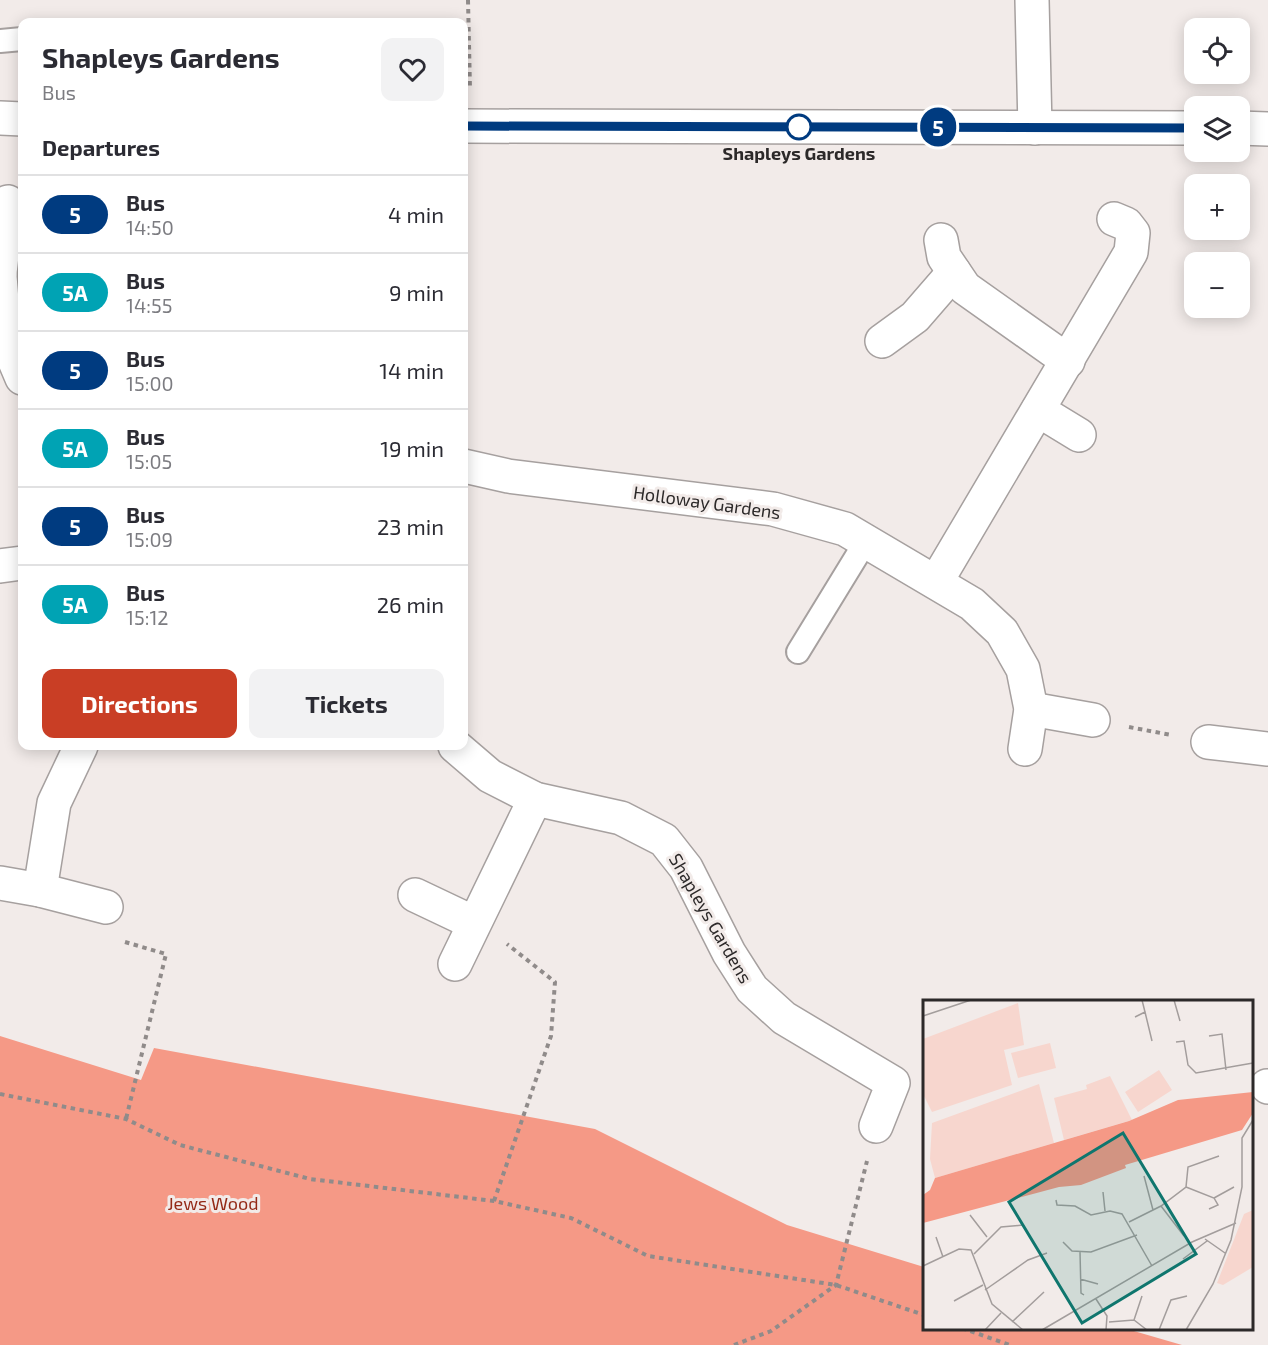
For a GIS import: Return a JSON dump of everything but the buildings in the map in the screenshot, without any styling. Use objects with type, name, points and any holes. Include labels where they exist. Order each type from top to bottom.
[{"type":"street","points":[[1032,0],[1035,128]]},
{"type":"street","points":[[0,118],[18,119]]},
{"type":"street","points":[[468,126],[1184,128]]},
{"type":"street","points":[[1250,128],[1268,129]]},
{"type":"street","points":[[8,202],[0,274],[5,338],[18,369]]},
{"type":"street","points":[[936,582],[1131,252],[1133,233],[1126,225],[1114,219]]},
{"type":"street","points":[[941,240],[944,256],[965,288],[1068,361]]},
{"type":"street","points":[[882,340],[915,317],[954,272]]},
{"type":"street","points":[[1038,410],[1079,435]]},
{"type":"street","name":"Holloway Gardens","points":[[468,467],[508,476],[773,509],[845,529],[972,604],[1002,632],[1023,669],[1030,709],[1024,749]]},
{"type":"street","points":[[0,566],[18,564]]},
{"type":"street","points":[[1030,709],[1094,720]]},
{"type":"street","points":[[1208,742],[1268,749]]},
{"type":"street","points":[[40,890],[54,803],[79,750]]},
{"type":"street","name":"Shapleys Gardens","points":[[460,750],[490,776],[535,799],[621,818],[664,840],[686,868],[729,953],[752,989],[784,1018],[893,1083],[876,1126]]},
{"type":"street","points":[[455,964],[535,799]]},
{"type":"street","points":[[0,883],[40,890],[106,907]]},
{"type":"street","points":[[415,895],[474,923]]},
{"type":"lane","points":[[0,41],[18,39]]},
{"type":"lane","points":[[798,652],[866,541]]},
{"type":"path","points":[[468,0],[468,18]]},
{"type":"path","points":[[1094,720],[1208,742]]},
{"type":"path","points":[[106,907],[94,933],[166,954],[126,1119]]},
{"type":"path","points":[[474,923],[510,946],[555,982],[551,1036],[494,1201]]},
{"type":"path","points":[[0,1094],[126,1119],[180,1145],[310,1179],[494,1201],[571,1218],[648,1256],[836,1285],[923,1315]]},
{"type":"path","points":[[734,1345],[771,1330],[836,1285],[876,1126]]},
{"type":"path","points":[[965,1330],[1010,1345]]},
{"type":"green space","name":"Jews Wood","points":[[0,1036],[141,1080],[154,1048],[595,1129],[787,1225],[923,1267],[923,1330],[1130,1330],[1182,1345],[0,1345]]},
{"type":"bus line","name":"5","points":[[468,126],[1184,128]]},
{"type":"place","name":"Shapleys Gardens","points":[[799,127]]}]
